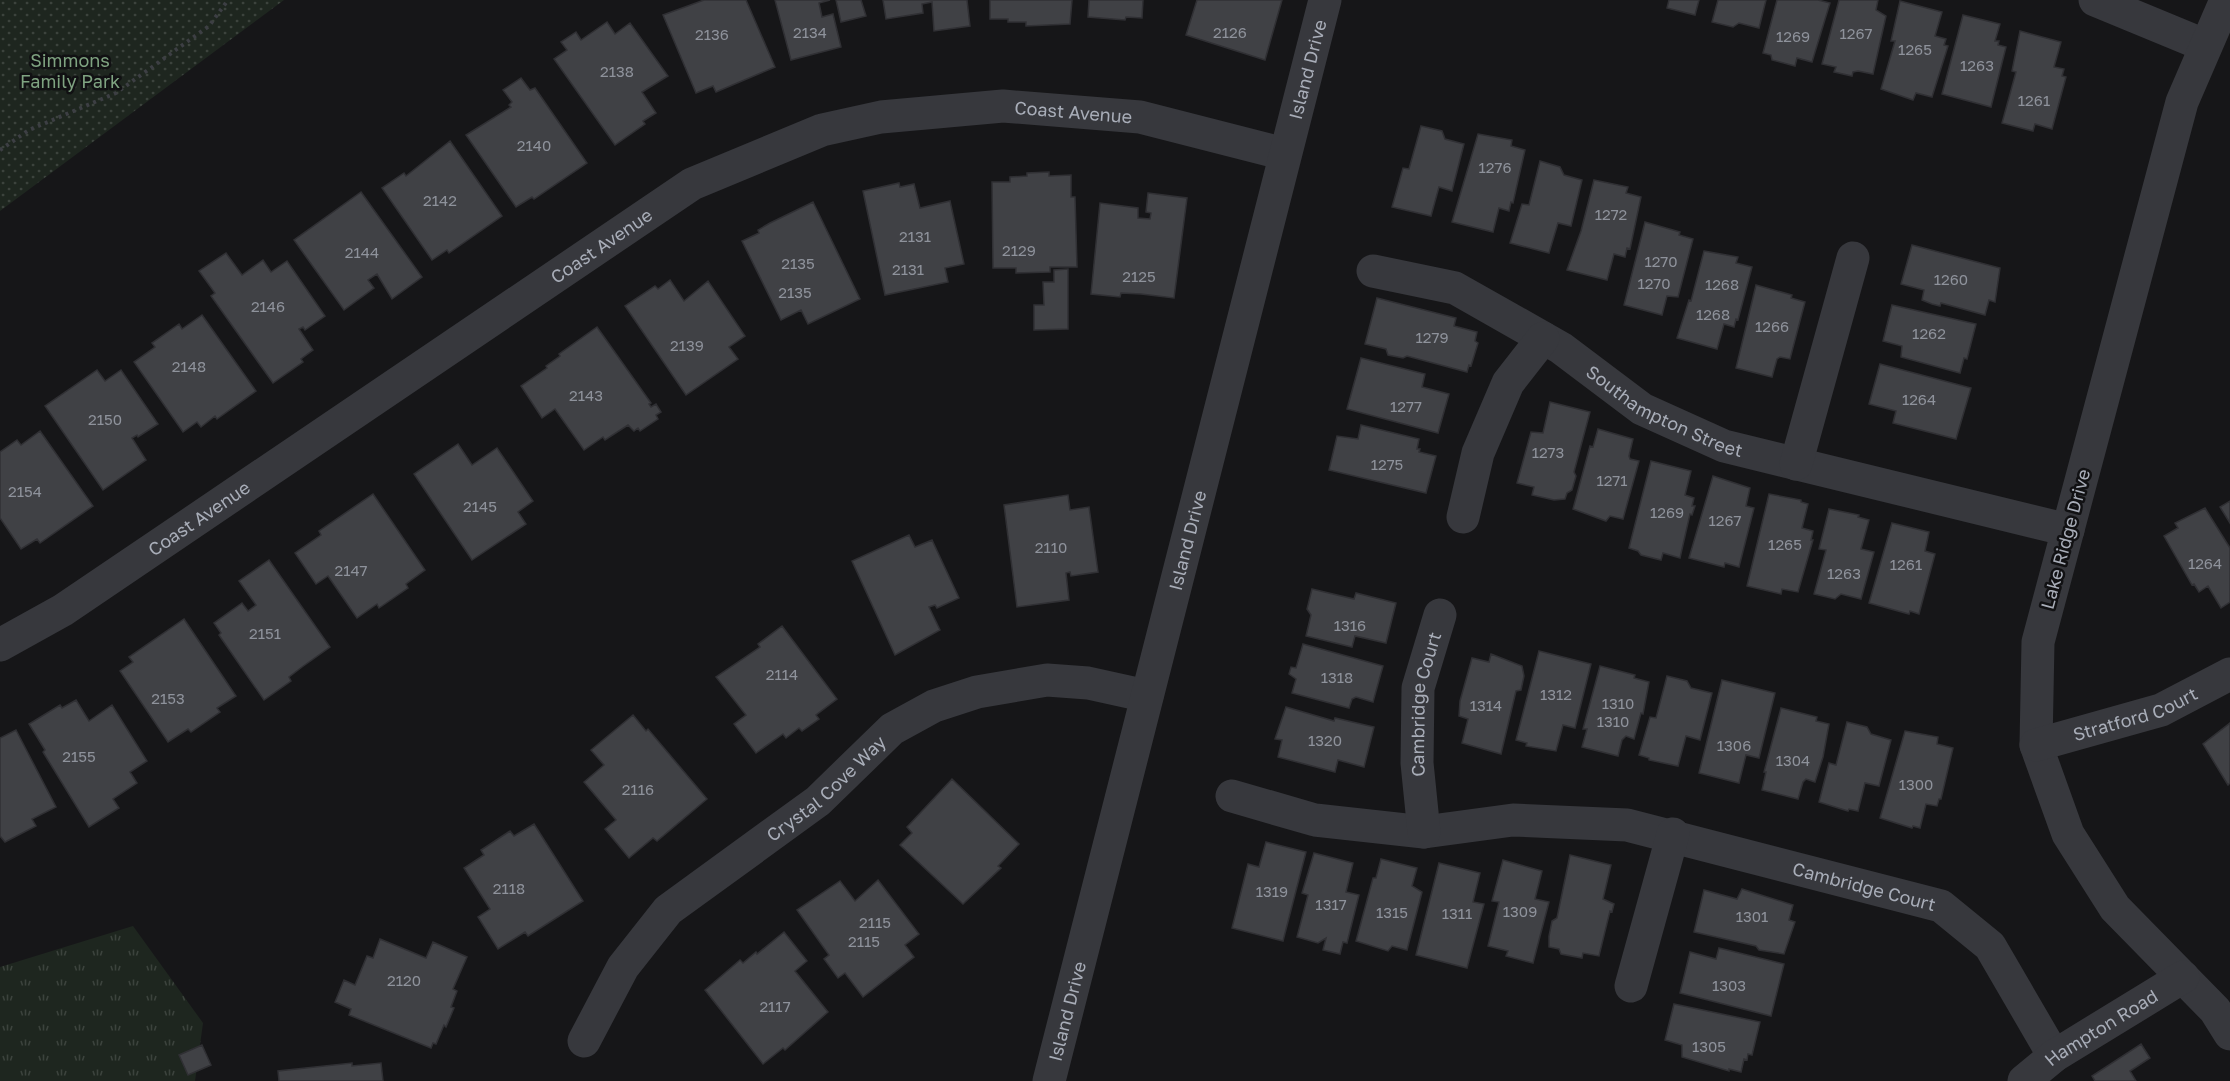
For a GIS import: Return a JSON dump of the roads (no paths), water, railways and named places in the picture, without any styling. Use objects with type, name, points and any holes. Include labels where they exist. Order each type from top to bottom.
[{"type":"street","name":"Island Drive","points":[[1049,1081],[1325,0]]},
{"type":"street","points":[[2095,0],[2204,45]]},
{"type":"street","name":"Lake Ridge Drive","points":[[2226,0],[2204,45],[2182,102],[2038,642],[2036,746],[2068,834],[2115,908],[2215,1011],[2230,1034]]},
{"type":"street","name":"Coast Avenue","points":[[0,645],[63,610],[692,184],[822,130],[881,117],[1003,106],[1140,117],[1285,154]]},
{"type":"street","points":[[1796,464],[1853,258]]},
{"type":"street","name":"Southampton Street","points":[[1373,271],[1455,288],[1543,338],[1642,409],[1724,446],[2068,530]]},
{"type":"street","points":[[1463,517],[1478,453],[1509,383],[1543,338]]},
{"type":"street","name":"Cambridge Court","points":[[1424,832],[1417,763],[1418,688],[1440,615]]},
{"type":"street","name":"Stratford Court","points":[[2036,746],[2161,710],[2230,675]]},
{"type":"street","name":"Crystal Cove Way","points":[[584,1041],[623,967],[668,910],[818,801],[892,729],[934,706],[976,692],[1047,680],[1088,683],[1147,696]]},
{"type":"street","name":"Cambridge Court","points":[[1232,796],[1315,820],[1424,832],[1513,820],[1627,825],[1673,834],[1941,906],[1990,946],[2054,1056]]},
{"type":"street","points":[[1631,986],[1673,834]]},
{"type":"street","name":"Hampton Road","points":[[2024,1081],[2054,1056],[2183,977]]},
{"type":"park label","name":"Simmons Family Park","points":[[70,70]]}]
